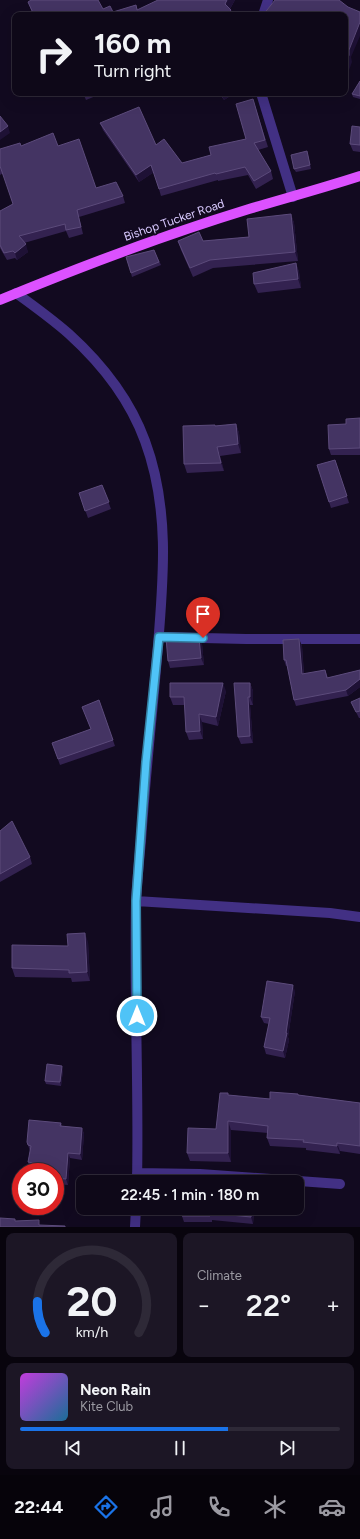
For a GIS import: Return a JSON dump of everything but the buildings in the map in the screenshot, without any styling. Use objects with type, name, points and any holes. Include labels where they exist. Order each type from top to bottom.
[{"type":"main road","name":"Bishop Tucker Road","points":[[0,300],[90,263],[137,246],[249,209],[360,176]]},
{"type":"street","points":[[264,12],[268,0]]},
{"type":"street","points":[[262,96],[293,197]]},
{"type":"street","points":[[16,293],[69,334],[106,372],[129,407],[145,440],[154,469],[162,506],[164,541],[159,637],[146,762],[136,901],[137,1175]]},
{"type":"street","points":[[159,637],[360,639]]},
{"type":"street","points":[[136,901],[360,916]]},
{"type":"street","points":[[184,1175],[214,1175]]},
{"type":"street","points":[[304,1181],[340,1184]]},
{"type":"street","points":[[135,1227],[136,1215]]},
{"type":"route","points":[[137,1016],[136,901],[146,762],[159,637],[203,638]]}]
